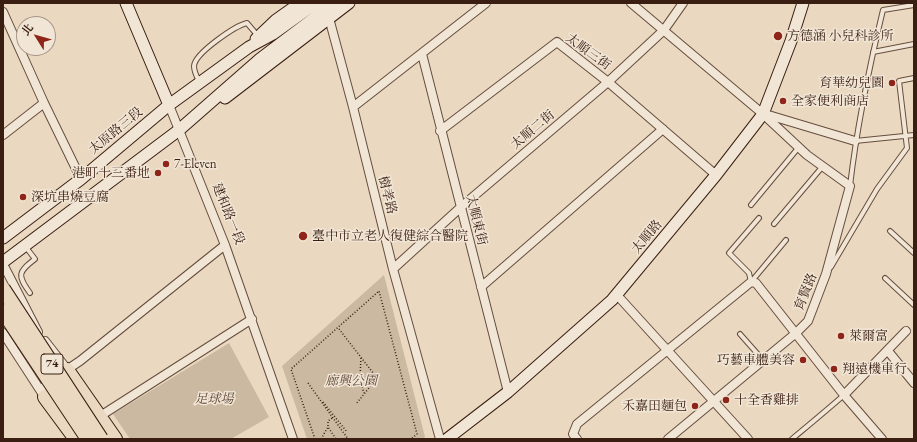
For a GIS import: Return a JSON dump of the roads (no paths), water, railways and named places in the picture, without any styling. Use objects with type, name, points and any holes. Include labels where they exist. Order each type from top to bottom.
[{"type":"highway","name":"74","points":[[3,289],[101,439]]},
{"type":"highway","name":"74","points":[[3,311],[88,439]]},
{"type":"highway","points":[[66,370],[115,439]]},
{"type":"highway","points":[[43,393],[76,439]]},
{"type":"main road","name":"太原路三段","points":[[249,47],[276,20],[300,3]]},
{"type":"main road","name":"太原路三段","points":[[3,238],[80,179],[169,105],[249,47],[273,34],[316,3]]},
{"type":"main road","points":[[3,263],[179,130],[212,109],[328,8],[349,3]]},
{"type":"main road","name":"太順路","points":[[447,439],[508,392],[617,295],[716,175],[763,114],[791,41],[802,3]]},
{"type":"main road","name":"建和路一段","points":[[128,4],[169,105]]},
{"type":"street","points":[[352,107],[486,3]]},
{"type":"street","points":[[631,3],[763,114],[799,147],[850,186]]},
{"type":"street","name":"太順二街","points":[[392,269],[461,207],[608,82],[664,30],[683,3]]},
{"type":"street","name":"樹孝路","points":[[328,8],[392,269],[440,439]]},
{"type":"street","points":[[3,12],[80,179]]},
{"type":"street","name":"太順三街","points":[[440,131],[557,42],[608,82],[716,175]]},
{"type":"street","name":"太順東街","points":[[422,54],[440,131],[508,392]]},
{"type":"street","points":[[3,135],[44,103]]},
{"type":"street","name":"建和路一段","points":[[169,105],[225,245],[293,439]]},
{"type":"street","points":[[763,114],[855,141]]},
{"type":"street","points":[[481,287],[663,129]]},
{"type":"street","name":"育賢路","points":[[668,439],[796,333],[808,321],[826,274],[850,186]]},
{"type":"street","points":[[43,393],[66,370],[80,361],[225,245]]},
{"type":"street","points":[[3,263],[40,335],[66,370],[105,413],[122,439]]},
{"type":"street","points":[[577,439],[573,434],[577,424],[751,282],[756,283],[844,395],[882,439]]},
{"type":"street","points":[[617,295],[748,439]]},
{"type":"street","points":[[105,413],[252,319]]},
{"type":"street","points":[[844,395],[906,331]]},
{"type":"street","points":[[3,333],[43,393],[71,439]]},
{"type":"street","points":[[888,351],[914,384]]},
{"type":"street","points":[[66,370],[91,415],[108,439]]},
{"type":"street","points":[[43,393],[72,423],[82,439]]},
{"type":"lane","name":"育賢路","points":[[850,186],[855,141],[883,10],[914,5]]},
{"type":"lane","points":[[200,82],[194,66],[196,60],[213,43],[241,25],[247,23],[258,37]]},
{"type":"lane","points":[[873,52],[914,44]]},
{"type":"lane","points":[[826,274],[877,189],[907,148],[898,81],[914,78]]},
{"type":"lane","points":[[855,141],[914,135]]},
{"type":"lane","points":[[751,205],[799,147]]},
{"type":"lane","points":[[774,224],[823,166]]},
{"type":"lane","points":[[751,282],[749,273],[729,253],[759,218]]},
{"type":"lane","points":[[890,231],[914,253]]},
{"type":"lane","points":[[751,282],[786,240]]},
{"type":"lane","points":[[24,246],[35,259],[23,268],[20,275],[22,281],[30,292]]},
{"type":"lane","points":[[884,278],[914,306]]},
{"type":"lane","points":[[740,334],[763,360]]},
{"type":"lane","points":[[792,439],[844,395]]},
{"type":"place","name":"方德涵 小兒科診所","points":[[778,36]]},
{"type":"place","name":"育華幼兒園","points":[[892,83]]},
{"type":"place","name":"全家便利商店","points":[[783,101]]},
{"type":"place","name":"7-Eleven","points":[[166,164]]},
{"type":"place","name":"港町十三番地","points":[[158,173]]},
{"type":"place","name":"深坑串燒豆腐","points":[[23,197]]},
{"type":"place","name":"臺中市立老人復健綜合醫院","points":[[303,236]]},
{"type":"place","name":"萊爾富","points":[[841,336]]},
{"type":"place","name":"巧藝車體美容","points":[[803,360]]},
{"type":"place","name":"翔遠機車行","points":[[834,369]]},
{"type":"place","name":"十全香雞排","points":[[726,400]]},
{"type":"place","name":"禾嘉田麵包","points":[[695,406]]},
{"type":"park label","name":"廊興公園","points":[[351,381]]},
{"type":"park label","name":"足球場","points":[[214,399]]}]
